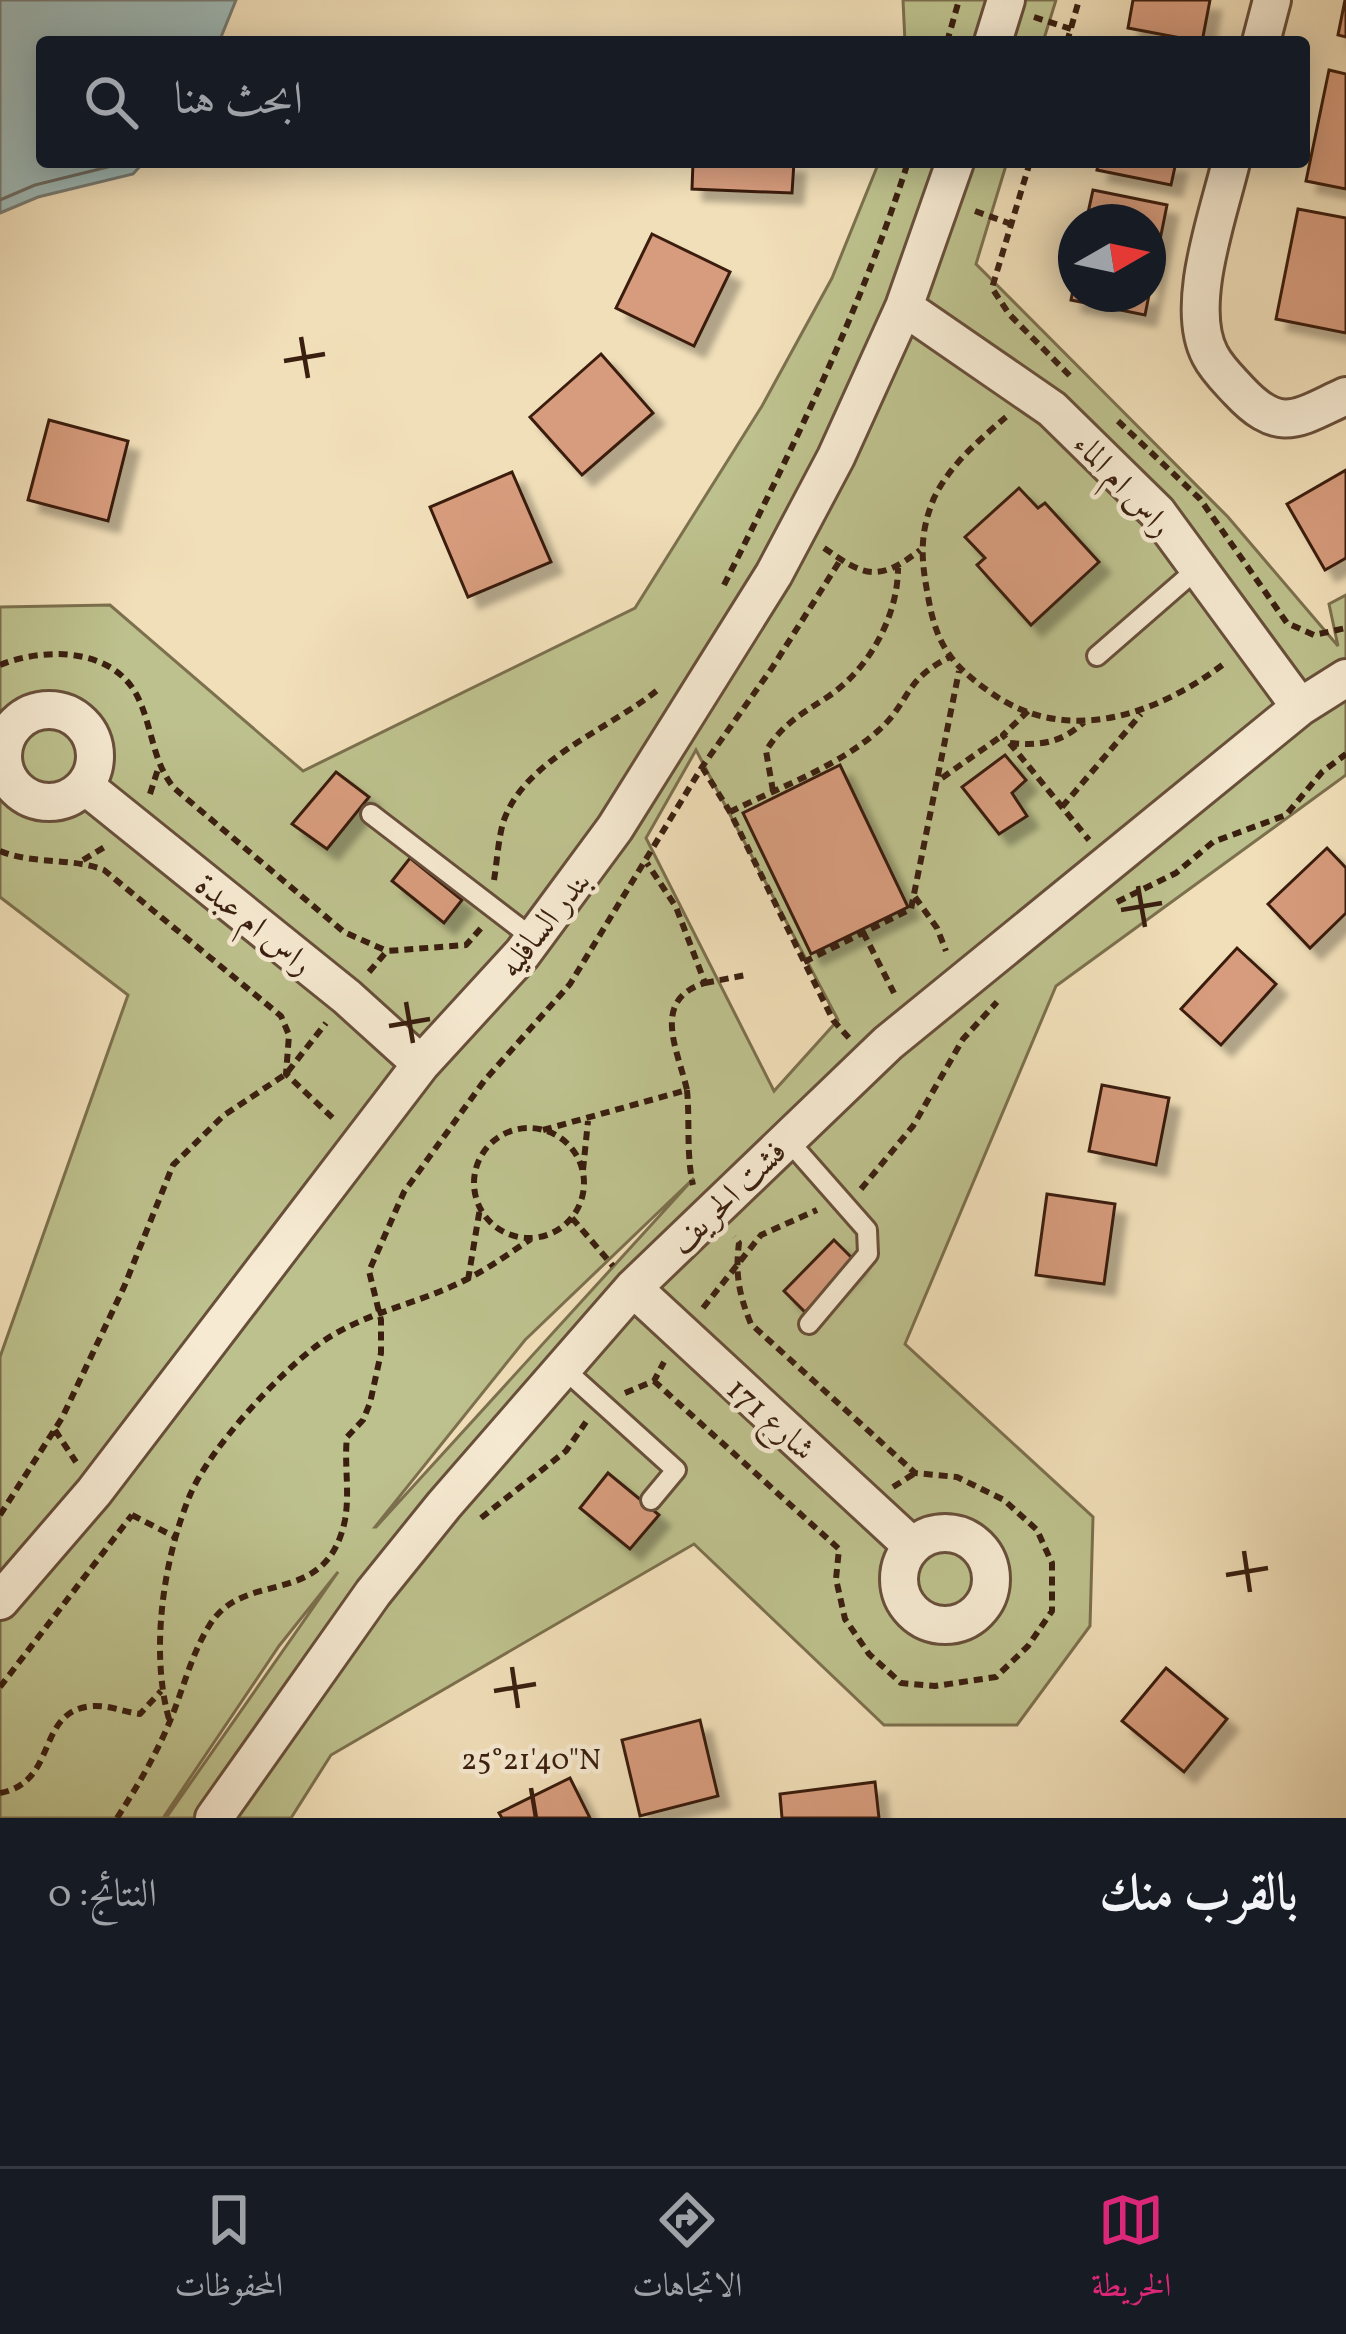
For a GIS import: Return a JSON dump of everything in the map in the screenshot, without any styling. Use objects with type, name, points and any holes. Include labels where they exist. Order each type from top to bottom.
[{"type":"street","points":[[995,36],[1006,0]]},
{"type":"street","points":[[1263,36],[1272,0]]},
{"type":"street","name":"بندر السافليه","points":[[0,1601],[94,1492],[422,1064],[534,939],[642,788],[798,529],[836,457],[904,307],[953,168]]},
{"type":"street","points":[[1230,168],[1204,273],[1202,324],[1208,352],[1255,408],[1276,420],[1300,418],[1346,396]]},
{"type":"street","name":"راس ام الماء","points":[[904,307],[1052,409],[1157,512],[1300,706]]},
{"type":"street","name":"فشت الحريف","points":[[214,1818],[374,1593],[633,1288],[910,1024],[1300,706],[1346,678]]},
{"type":"street","name":"راس ام عبدة","points":[[85,786],[347,997],[422,1064]]},
{"type":"street","name":"شارع 171","points":[[633,1288],[912,1546]]},
{"type":"lane","points":[[1097,656],[1197,569]]},
{"type":"lane","points":[[371,814],[534,939]]},
{"type":"lane","points":[[786,1138],[867,1229],[868,1254],[809,1324]]},
{"type":"lane","points":[[562,1368],[676,1470],[650,1500]]},
{"type":"path","points":[[949,36],[958,0]]},
{"type":"path","points":[[1069,36],[1079,0]]},
{"type":"path","points":[[721,590],[792,450],[874,266],[906,168]]},
{"type":"path","points":[[1028,168],[992,288],[1009,314],[1088,393]]},
{"type":"path","points":[[1032,395],[974,444],[935,496],[920,550],[934,629],[959,671],[1006,704],[1059,722],[1084,722],[1143,711],[1197,685],[1252,643]]},
{"type":"path","points":[[1103,407],[1199,499],[1287,623],[1314,635],[1346,628]]},
{"type":"path","points":[[798,529],[858,572],[898,568],[920,550]]},
{"type":"path","points":[[117,1818],[170,1722],[207,1628],[220,1611],[238,1599],[307,1577],[331,1560],[345,1520],[347,1437],[363,1420],[370,1403],[381,1353],[369,1270],[404,1192],[484,1081],[570,984],[702,767],[841,560]]},
{"type":"path","points":[[773,790],[766,751],[777,732],[833,693],[886,628],[898,591],[898,568]]},
{"type":"path","points":[[0,665],[17,658],[77,654],[111,666],[138,695],[158,769],[174,788],[344,932],[387,951],[466,945],[482,928],[490,906],[503,821],[523,785],[559,755],[659,689],[669,675]]},
{"type":"path","points":[[730,812],[847,754],[882,728],[914,680],[950,657]]},
{"type":"path","points":[[804,962],[910,909],[959,671]]},
{"type":"path","points":[[939,779],[1003,735],[1028,711]]},
{"type":"path","points":[[1062,807],[1143,711]]},
{"type":"path","points":[[1010,743],[1054,742],[1068,737],[1084,722]]},
{"type":"path","points":[[1003,735],[1132,895]]},
{"type":"path","points":[[1104,909],[1176,874],[1214,842],[1286,815],[1322,772],[1346,754]]},
{"type":"path","points":[[702,767],[730,812],[833,1019],[869,1060]]},
{"type":"path","points":[[0,851],[39,862],[81,861],[104,869],[281,1016],[290,1035],[286,1074]]},
{"type":"path","points":[[647,863],[676,907],[705,983]]},
{"type":"path","points":[[915,897],[937,928],[960,983]]},
{"type":"path","points":[[862,932],[910,1024]]},
{"type":"path","points":[[0,1515],[62,1418],[124,1287],[173,1165],[224,1116],[286,1074],[387,951]]},
{"type":"path","points":[[710,1211],[693,1186],[688,1165],[687,1090],[670,1026],[675,1004],[687,988],[746,975]]},
{"type":"path","points":[[479,1520],[566,1450],[580,1427],[605,1407],[654,1381],[679,1333],[761,1235],[866,1186],[913,1126],[963,1039],[1007,990]]},
{"type":"path","points":[[286,1074],[360,1144]]},
{"type":"path","points":[[468,1280],[480,1208],[475,1177],[487,1148],[512,1131],[588,1121],[626,1104],[687,1090]]},
{"type":"path","points":[[170,1722],[161,1691],[159,1640],[177,1538],[191,1492],[239,1422],[278,1378],[322,1342],[378,1312],[468,1280],[572,1218],[580,1205],[588,1121]]},
{"type":"path","points":[[543,1130],[570,1146],[583,1174]]},
{"type":"path","points":[[480,1208],[501,1231],[531,1239]]},
{"type":"path","points":[[572,1218],[633,1288]]},
{"type":"path","points":[[0,1687],[132,1515]]},
{"type":"path","points":[[0,1793],[23,1786],[36,1772],[56,1725],[66,1714],[88,1706],[140,1714],[161,1691]]},
{"type":"green space","points":[[903,0],[1056,0],[1045,36],[905,36]]},
{"type":"green space","points":[[877,168],[1005,168],[976,264],[1228,517],[1338,646],[1329,604],[1346,595],[1346,775],[1056,986],[905,1344],[1093,1517],[1090,1626],[1017,1725],[884,1725],[694,1544],[331,1755],[291,1818],[166,1818],[338,1572],[279,1646],[163,1818],[0,1818],[0,1357],[128,995],[0,897],[0,607],[110,605],[303,771],[635,608],[762,406],[832,278]],"holes":[[[696,750],[838,1020],[774,1091],[646,838]],[[694,1178],[376,1527],[525,1340]]]},
{"type":"water","points":[[0,0],[236,0],[221,36],[36,36],[36,168],[138,168],[133,174],[38,197],[0,213]]},
{"type":"building","points":[[1133,0],[1210,0],[1203,36],[1128,28]]},
{"type":"building","points":[[1346,0],[1346,37],[1338,35]]},
{"type":"building","points":[[1329,70],[1346,74],[1346,189],[1306,181]]},
{"type":"building","points":[[693,168],[794,168],[792,193],[692,189]]},
{"type":"building","points":[[1098,168],[1175,168],[1171,185]]},
{"type":"building","points":[[1093,190],[1162,204],[1090,204]]},
{"type":"building","points":[[1298,209],[1346,218],[1346,333],[1276,319]]},
{"type":"building","points":[[652,234],[730,272],[694,346],[616,308]]},
{"type":"building","points":[[601,354],[653,413],[582,475],[530,417]]},
{"type":"building","points":[[49,420],[128,441],[108,521],[28,500]]},
{"type":"building","points":[[1346,470],[1346,558],[1325,570],[1287,504]]},
{"type":"building","points":[[512,472],[551,562],[468,597],[430,507]]},
{"type":"building","points":[[1019,488],[1038,508],[1045,503],[1099,562],[1031,625],[977,565],[985,558],[965,537]]},
{"type":"building","points":[[1005,755],[1026,780],[1012,793],[1027,816],[999,834],[962,787]]},
{"type":"building","points":[[840,765],[908,907],[811,954],[743,813]]},
{"type":"building","points":[[336,772],[369,797],[327,849],[292,824]]},
{"type":"building","points":[[1327,848],[1346,868],[1346,913],[1310,948],[1268,904]]},
{"type":"building","points":[[410,858],[462,900],[444,923],[392,881]]},
{"type":"building","points":[[1237,948],[1276,984],[1221,1045],[1181,1009]]},
{"type":"building","points":[[1102,1085],[1169,1098],[1156,1165],[1089,1151]]},
{"type":"building","points":[[1047,1194],[1115,1204],[1104,1284],[1036,1275]]},
{"type":"building","points":[[834,1240],[855,1261],[805,1312],[784,1291]]},
{"type":"building","points":[[608,1473],[659,1515],[630,1549],[580,1508]]},
{"type":"building","points":[[1166,1668],[1227,1719],[1184,1772],[1122,1721]]},
{"type":"building","points":[[700,1720],[718,1796],[640,1816],[622,1740]]},
{"type":"building","points":[[570,1778],[590,1818],[502,1818],[499,1813]]},
{"type":"building","points":[[875,1782],[879,1818],[782,1818],[780,1794]]}]
